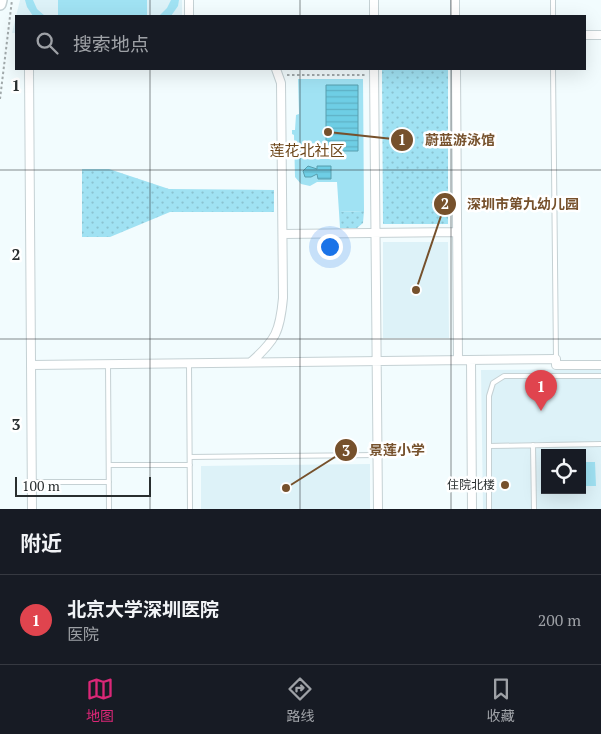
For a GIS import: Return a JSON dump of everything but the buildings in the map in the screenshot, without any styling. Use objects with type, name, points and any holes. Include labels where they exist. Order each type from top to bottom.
[{"type":"main road","points":[[0,4],[1,0]]},
{"type":"street","points":[[189,0],[189,15]]},
{"type":"street","points":[[374,0],[374,15]]},
{"type":"street","points":[[455,0],[455,15]]},
{"type":"street","points":[[586,35],[601,35]]},
{"type":"street","points":[[28,70],[32,509]]},
{"type":"street","points":[[456,70],[458,360]]},
{"type":"street","points":[[251,362],[265,350],[277,334],[283,298],[281,83],[278,72]]},
{"type":"street","points":[[374,72],[378,509]]},
{"type":"street","points":[[282,234],[457,232]]},
{"type":"street","points":[[31,365],[556,359],[556,365],[601,365]]},
{"type":"street","points":[[471,360],[472,509]]},
{"type":"lane","points":[[553,0],[553,15]]},
{"type":"lane","points":[[554,70],[556,359]]},
{"type":"lane","points":[[189,363],[190,509]]},
{"type":"lane","points":[[108,364],[109,509]]},
{"type":"lane","points":[[489,509],[490,388],[498,379],[504,376],[601,376]]},
{"type":"lane","points":[[489,446],[601,444]]},
{"type":"lane","points":[[533,445],[534,509]]},
{"type":"lane","points":[[190,457],[377,455]]},
{"type":"lane","points":[[109,465],[190,465]]},
{"type":"lane","points":[[32,482],[109,482]]},
{"type":"path","points":[[0,99],[12,0]]},
{"type":"path","points":[[278,72],[374,72]]},
{"type":"shaded area","points":[[20,0],[182,0],[182,15],[16,15]]},
{"type":"shaded area","points":[[25,0],[33,0],[37,9],[44,15],[32,15]]},
{"type":"shaded area","points":[[58,0],[147,0],[147,15],[58,15]]},
{"type":"shaded area","points":[[171,0],[179,0],[178,6],[172,15],[160,15],[167,8]]},
{"type":"shaded area","points":[[15,20],[15,33],[12,33]]},
{"type":"shaded area","points":[[382,70],[448,70],[448,224],[383,224]]},
{"type":"shaded area","points":[[298,79],[363,79],[364,211],[339,212],[337,182],[317,182],[310,186],[301,184],[295,177],[294,135],[292,130],[295,130],[296,115],[299,114]]},
{"type":"shaded area","points":[[326,85],[358,85],[358,151],[326,151]]},
{"type":"shaded area","points":[[308,166],[317,169],[317,166],[331,166],[331,179],[318,179],[317,174],[305,177],[303,171]]},
{"type":"shaded area","points":[[82,169],[109,169],[169,189],[274,190],[274,212],[170,212],[110,237],[82,237]]},
{"type":"shaded area","points":[[364,211],[363,223],[357,228],[340,228],[339,212]]},
{"type":"shaded area","points":[[383,242],[448,242],[449,338],[383,338]]},
{"type":"shaded area","points":[[601,369],[601,509],[483,509],[481,370]]},
{"type":"shaded area","points":[[586,462],[595,462],[596,486],[586,486]]},
{"type":"shaded area","points":[[370,464],[370,509],[201,509],[201,466]]},
{"type":"place","name":"蔚蓝游泳馆","points":[[328,132]]},
{"type":"place","name":"深圳市第九幼儿园","points":[[416,290]]},
{"type":"place","name":"北京大学深圳医院","points":[[541,411]]},
{"type":"place","name":"住院北楼","points":[[505,485]]},
{"type":"place","name":"景莲小学","points":[[286,488]]},
{"type":"district","name":"莲花北社区","points":[[307,151]]}]
